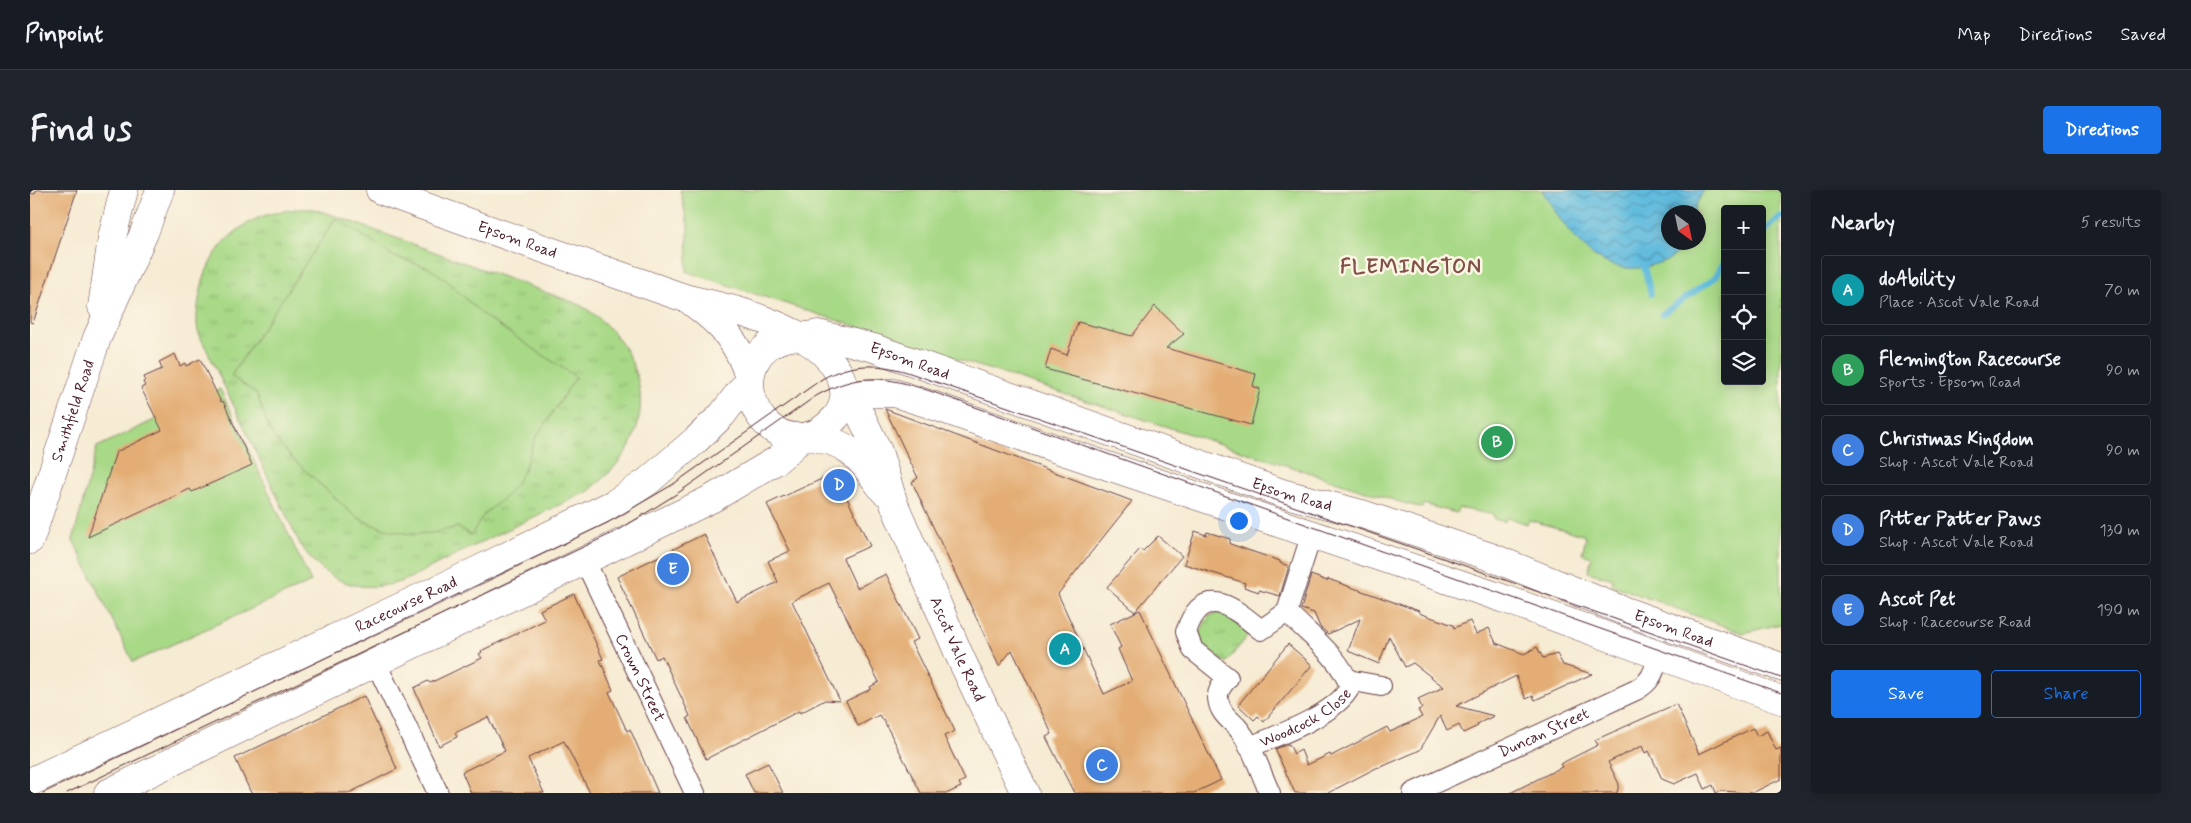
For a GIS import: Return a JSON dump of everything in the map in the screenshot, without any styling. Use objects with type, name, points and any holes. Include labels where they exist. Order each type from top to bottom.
[{"type":"main road","name":"Smithfield Road","points":[[97,338],[112,238],[124,190]]},
{"type":"main road","name":"Smithfield Road","points":[[32,531],[97,338],[144,233],[160,190]]},
{"type":"main road","name":"Epsom Road","points":[[380,190],[480,227],[686,298],[737,311],[800,336],[818,334],[874,348],[1282,493],[1362,514],[1491,557],[1618,609],[1781,667]]},
{"type":"main road","name":"Epsom Road","points":[[686,298],[724,328],[740,354],[749,379]]},
{"type":"main road","points":[[108,793],[713,498],[776,460],[805,436],[828,426],[838,414],[845,397],[843,383],[834,365],[800,336],[785,338],[766,348],[757,358],[749,379],[754,402],[765,422],[781,433],[805,436]]},
{"type":"main road","name":"Racecourse Road","points":[[34,778],[358,627],[567,527],[636,490],[715,422],[749,379]]},
{"type":"main road","name":"Epsom Road","points":[[845,397],[894,393],[1505,599],[1659,657],[1781,700]]},
{"type":"main road","name":"Ascot Vale Road","points":[[845,397],[865,422],[886,472],[894,504],[961,659],[1025,793]]},
{"type":"main road","name":"Ascot Vale Road","points":[[805,436],[839,443],[852,451],[894,504]]},
{"type":"main road","points":[[358,627],[376,663]]},
{"type":"street","points":[[1287,612],[1312,534]]},
{"type":"street","name":"Crown Street","points":[[585,561],[695,793]]},
{"type":"street","name":"Woodcock Close","points":[[1249,747],[1325,712],[1346,696],[1350,687],[1348,680],[1318,642],[1287,612],[1261,630],[1235,608],[1224,603],[1213,603],[1203,606],[1195,614],[1186,632],[1193,650],[1228,678],[1220,688],[1219,706],[1245,737],[1249,747],[1270,793]]},
{"type":"street","name":"Duncan Street","points":[[1413,793],[1647,684],[1659,657]]},
{"type":"street","points":[[376,663],[438,793]]},
{"type":"street","name":"Woodcock Close","points":[[1348,680],[1381,686]]},
{"type":"green space","points":[[680,190],[1781,190],[1781,624],[1743,633],[1612,585],[1613,579],[1588,572],[1592,557],[1582,554],[1586,537],[1583,535],[1529,520],[1527,524],[1507,517],[1505,522],[1494,519],[1494,515],[1459,508],[1456,513],[1423,504],[1422,508],[1400,502],[687,272],[688,225]]},
{"type":"green space","points":[[296,209],[313,209],[330,214],[578,304],[597,317],[613,332],[626,350],[635,370],[640,391],[640,412],[635,434],[624,455],[608,474],[589,491],[403,581],[374,587],[361,586],[349,584],[327,573],[317,565],[300,544],[202,340],[197,324],[198,304],[205,274],[217,251],[225,241],[235,232],[258,218],[272,213]]},
{"type":"green space","points":[[336,218],[395,257],[427,267],[444,278],[484,316],[576,377],[535,439],[524,470],[515,485],[503,499],[485,513],[471,535],[458,527],[432,533],[412,534],[392,531],[373,525],[355,516],[280,445],[269,429],[257,394],[231,376]]},
{"type":"green space","points":[[220,389],[311,582],[133,662],[73,540],[97,447]]},
{"type":"green space","points":[[1222,612],[1249,634],[1226,663],[1206,648],[1200,639],[1200,633],[1209,616]]},
{"type":"water","points":[[1542,190],[1704,190],[1696,205],[1661,205],[1661,250],[1679,250],[1671,258],[1652,265],[1633,268],[1615,266],[1600,259],[1573,236]]},
{"type":"building","points":[[36,190],[77,190],[33,323],[30,322],[30,193],[35,194]]},
{"type":"building","points":[[1155,306],[1184,334],[1166,348],[1256,374],[1253,386],[1260,389],[1251,425],[1045,369],[1051,349],[1067,355],[1078,322],[1132,336]]},
{"type":"building","points":[[175,354],[180,366],[185,363],[186,366],[200,359],[221,402],[223,401],[252,465],[192,492],[190,489],[88,537],[116,452],[162,430],[141,388],[145,386],[143,382],[145,380],[144,377],[162,369],[159,362]]},
{"type":"building","points":[[885,409],[1132,501],[1058,594],[1104,694],[1132,681],[1118,649],[1121,647],[1110,624],[1140,610],[1221,780],[1194,793],[1074,793],[1046,737],[1052,734],[1012,650],[999,666],[912,482],[918,478]]},
{"type":"building","points":[[837,472],[849,495],[846,496],[870,546],[843,558],[857,588],[886,574],[918,639],[911,642],[955,731],[944,736],[965,780],[959,783],[961,787],[948,793],[921,793],[883,719],[879,715],[858,726],[846,701],[871,689],[870,687],[879,682],[829,583],[792,601],[840,701],[825,700],[800,713],[799,711],[706,759],[687,718],[690,716],[662,656],[656,659],[617,577],[704,534],[737,602],[778,582],[768,561],[790,551],[767,504]]},
{"type":"building","points":[[1195,531],[1206,535],[1207,532],[1230,539],[1230,544],[1280,561],[1280,563],[1289,566],[1280,596],[1244,587],[1245,583],[1184,564]]},
{"type":"building","points":[[1158,536],[1182,556],[1135,612],[1107,587],[1140,549],[1143,551]]},
{"type":"building","points":[[1311,575],[1327,581],[1328,579],[1419,611],[1419,613],[1453,625],[1454,628],[1470,621],[1476,634],[1489,628],[1496,643],[1524,654],[1537,647],[1543,658],[1557,654],[1563,665],[1592,674],[1535,700],[1533,696],[1526,699],[1516,676],[1456,706],[1494,716],[1477,724],[1478,726],[1463,733],[1459,725],[1447,731],[1440,716],[1420,750],[1378,767],[1328,793],[1295,793],[1275,749],[1289,744],[1294,754],[1301,750],[1307,765],[1330,754],[1331,756],[1387,727],[1390,732],[1422,717],[1418,710],[1422,708],[1418,699],[1444,687],[1413,663],[1405,667],[1389,636],[1379,664],[1348,651],[1360,619],[1328,634],[1320,627],[1314,613],[1301,609]]},
{"type":"building","points":[[574,594],[603,659],[600,660],[613,690],[609,692],[627,731],[630,729],[658,793],[590,793],[564,741],[528,758],[544,793],[471,793],[462,772],[505,751],[488,717],[455,733],[457,737],[439,746],[414,688],[428,681],[430,683],[482,658],[479,654],[481,651],[545,620],[540,610]]},
{"type":"building","points":[[1288,644],[1312,665],[1264,722],[1258,716],[1254,720],[1238,705]]},
{"type":"building","points":[[364,696],[397,769],[349,793],[251,793],[235,758]]},
{"type":"building","points":[[1676,704],[1699,754],[1753,728],[1757,736],[1767,731],[1776,750],[1781,748],[1781,779],[1752,793],[1721,791],[1716,793],[1713,785],[1705,789],[1698,773],[1674,784],[1662,779],[1649,751],[1645,753],[1642,746],[1608,762],[1619,784],[1617,793],[1510,793],[1562,767],[1560,764],[1598,745],[1595,740]]},
{"type":"building","points":[[768,763],[783,793],[754,793],[745,774]]},
{"type":"waterway","points":[[1766,230],[1781,217]]},
{"type":"waterway","points":[[1644,267],[1651,294]]},
{"type":"waterway","points":[[1662,314],[1716,277],[1721,267]]},
{"type":"tram line","points":[[43,793],[607,523],[672,485],[822,379],[843,370],[864,366],[885,367],[907,372],[1781,678]]},
{"type":"tram line","points":[[67,793],[619,530],[678,493],[816,396],[846,383],[872,379],[899,382],[930,391],[1781,693]]},
{"type":"place","name":"Flemington Racecourse","points":[[1497,442]]},
{"type":"place","name":"Pitter Patter Paws","points":[[839,485]]},
{"type":"place","name":"Ascot Pet","points":[[673,569]]},
{"type":"place","name":"doAbility","points":[[1065,649]]},
{"type":"place","name":"Christmas Kingdom","points":[[1102,765]]},
{"type":"district","name":"FLEMINGTON","points":[[1411,267]]}]
